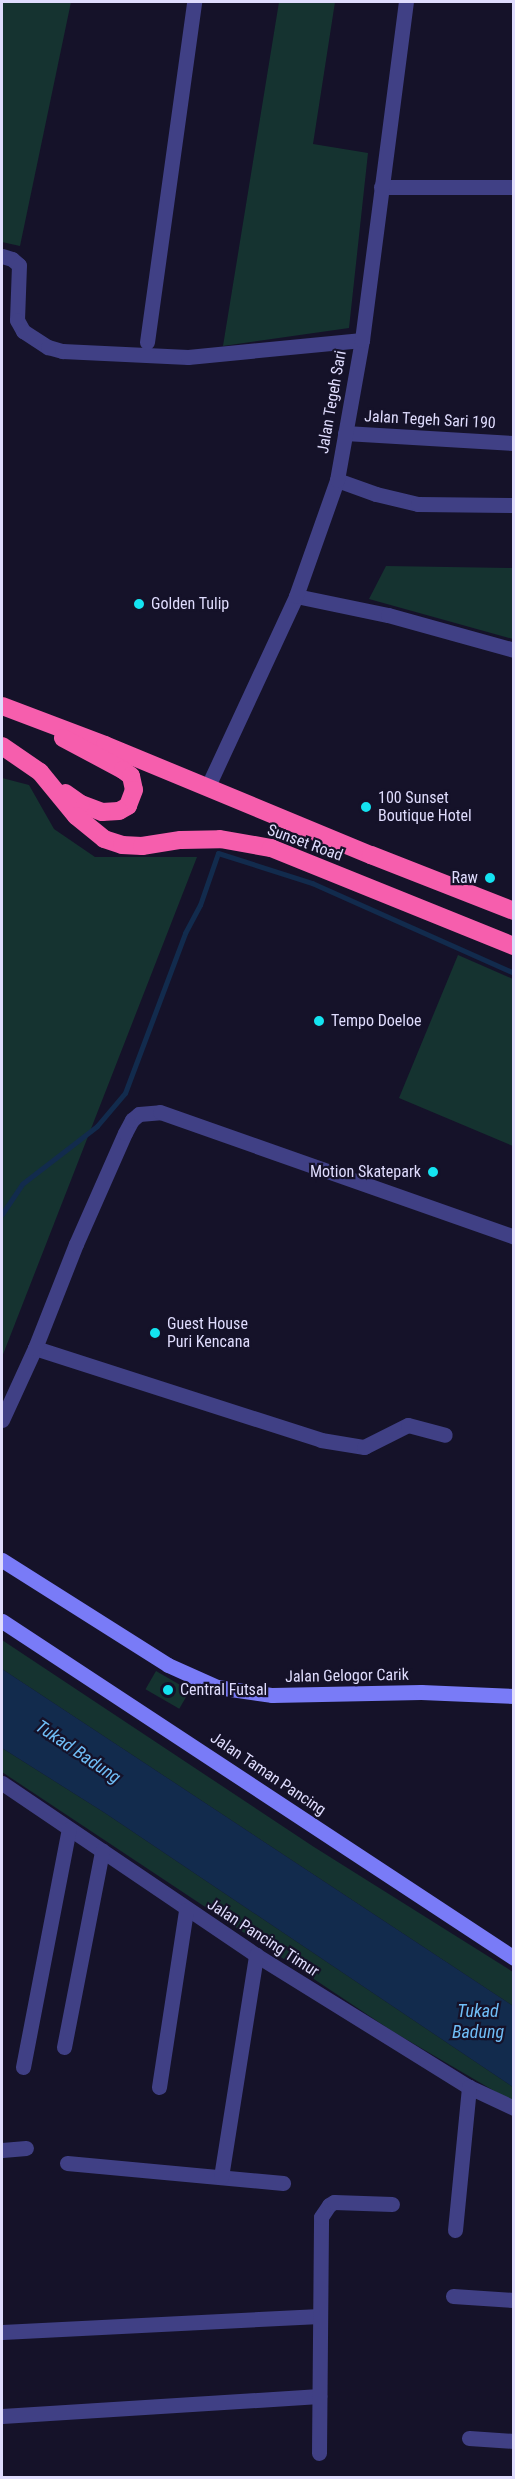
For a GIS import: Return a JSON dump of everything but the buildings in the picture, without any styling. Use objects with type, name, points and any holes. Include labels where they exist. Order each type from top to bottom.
[{"type":"highway","name":"Sunset Road","points":[[2,706],[208,786],[371,855],[513,910]]},
{"type":"highway","points":[[31,717],[76,747],[131,776],[133,798],[128,806],[119,811],[102,812],[81,804],[40,772]]},
{"type":"highway","name":"Sunset Road","points":[[2,746],[40,772],[76,816],[104,839],[122,845],[142,846],[181,840],[220,839],[271,848],[513,946]]},
{"type":"street","points":[[147,342],[194,2]]},
{"type":"street","name":"Jalan Tegeh Sari","points":[[208,786],[296,596],[336,480],[362,340],[406,2]]},
{"type":"street","points":[[381,187],[513,188]]},
{"type":"street","points":[[2,256],[12,259],[19,265],[17,320],[23,332],[62,351],[189,357],[362,340]]},
{"type":"street","name":"Jalan Tegeh Sari 190","points":[[345,433],[513,443]]},
{"type":"street","points":[[336,480],[376,494],[418,504],[513,505]]},
{"type":"street","points":[[296,596],[388,615],[513,650]]},
{"type":"street","points":[[2,1420],[35,1348],[76,1244],[125,1133],[132,1120],[145,1112],[160,1112],[513,1237]]},
{"type":"street","points":[[35,1348],[321,1440],[364,1447],[408,1425],[445,1435]]},
{"type":"street","name":"Jalan Gelogor Carik","points":[[2,1560],[168,1665],[217,1687],[272,1695],[421,1692],[513,1695]]},
{"type":"street","name":"Jalan Taman Pancing","points":[[2,1621],[513,1958]]},
{"type":"street","name":"Jalan Pancing Timur","points":[[2,1783],[256,1956],[469,2087],[513,2108]]},
{"type":"street","points":[[23,2067],[69,1829]]},
{"type":"street","points":[[64,2047],[102,1851]]},
{"type":"street","points":[[159,2087],[186,1910]]},
{"type":"street","points":[[221,2177],[256,1956]]},
{"type":"street","points":[[455,2230],[469,2087]]},
{"type":"street","points":[[2,2150],[26,2148]]},
{"type":"street","points":[[68,2163],[283,2183]]},
{"type":"street","points":[[319,2453],[320,2228],[324,2210],[334,2202],[392,2204]]},
{"type":"street","points":[[453,2296],[513,2301]]},
{"type":"street","points":[[2,2332],[320,2316]]},
{"type":"street","points":[[2,2416],[319,2396]]},
{"type":"street","points":[[469,2438],[513,2441]]},
{"type":"green space","points":[[2,2],[71,2],[20,246],[2,242]]},
{"type":"green space","points":[[279,2],[335,2],[313,144],[368,153],[349,328],[223,346]]},
{"type":"green space","points":[[386,566],[513,568],[513,639],[369,599]]},
{"type":"green space","points":[[2,778],[29,785],[54,829],[95,857],[197,857],[2,1357]]},
{"type":"green space","points":[[458,955],[513,979],[513,1146],[399,1098]]},
{"type":"green space","points":[[2,1640],[314,1847],[513,1972],[513,2006],[2,1669]]},
{"type":"green space","name":"Central Futsal","points":[[156,1671],[190,1690],[179,1709],[146,1689]]},
{"type":"green space","points":[[2,1748],[105,1813],[513,2087],[513,2102],[392,2031],[2,1772]]},
{"type":"water","name":"Tukad Badung","points":[[2,1669],[513,2006],[513,2087],[105,1813],[2,1748]]},
{"type":"waterway","points":[[2,1214],[22,1184],[97,1126],[125,1093],[185,933],[200,905],[218,853],[312,883],[514,973]]},
{"type":"place","name":"Golden Tulip","points":[[139,604]]},
{"type":"place","name":"100 Sunset Boutique Hotel","points":[[366,807]]},
{"type":"place","name":"Raw","points":[[490,878]]},
{"type":"place","name":"Tempo Doeloe","points":[[319,1021]]},
{"type":"place","name":"Motion Skatepark","points":[[433,1172]]},
{"type":"place","name":"Guest House Puri Kencana","points":[[155,1333]]},
{"type":"place","name":"Central Futsal","points":[[168,1690]]}]
